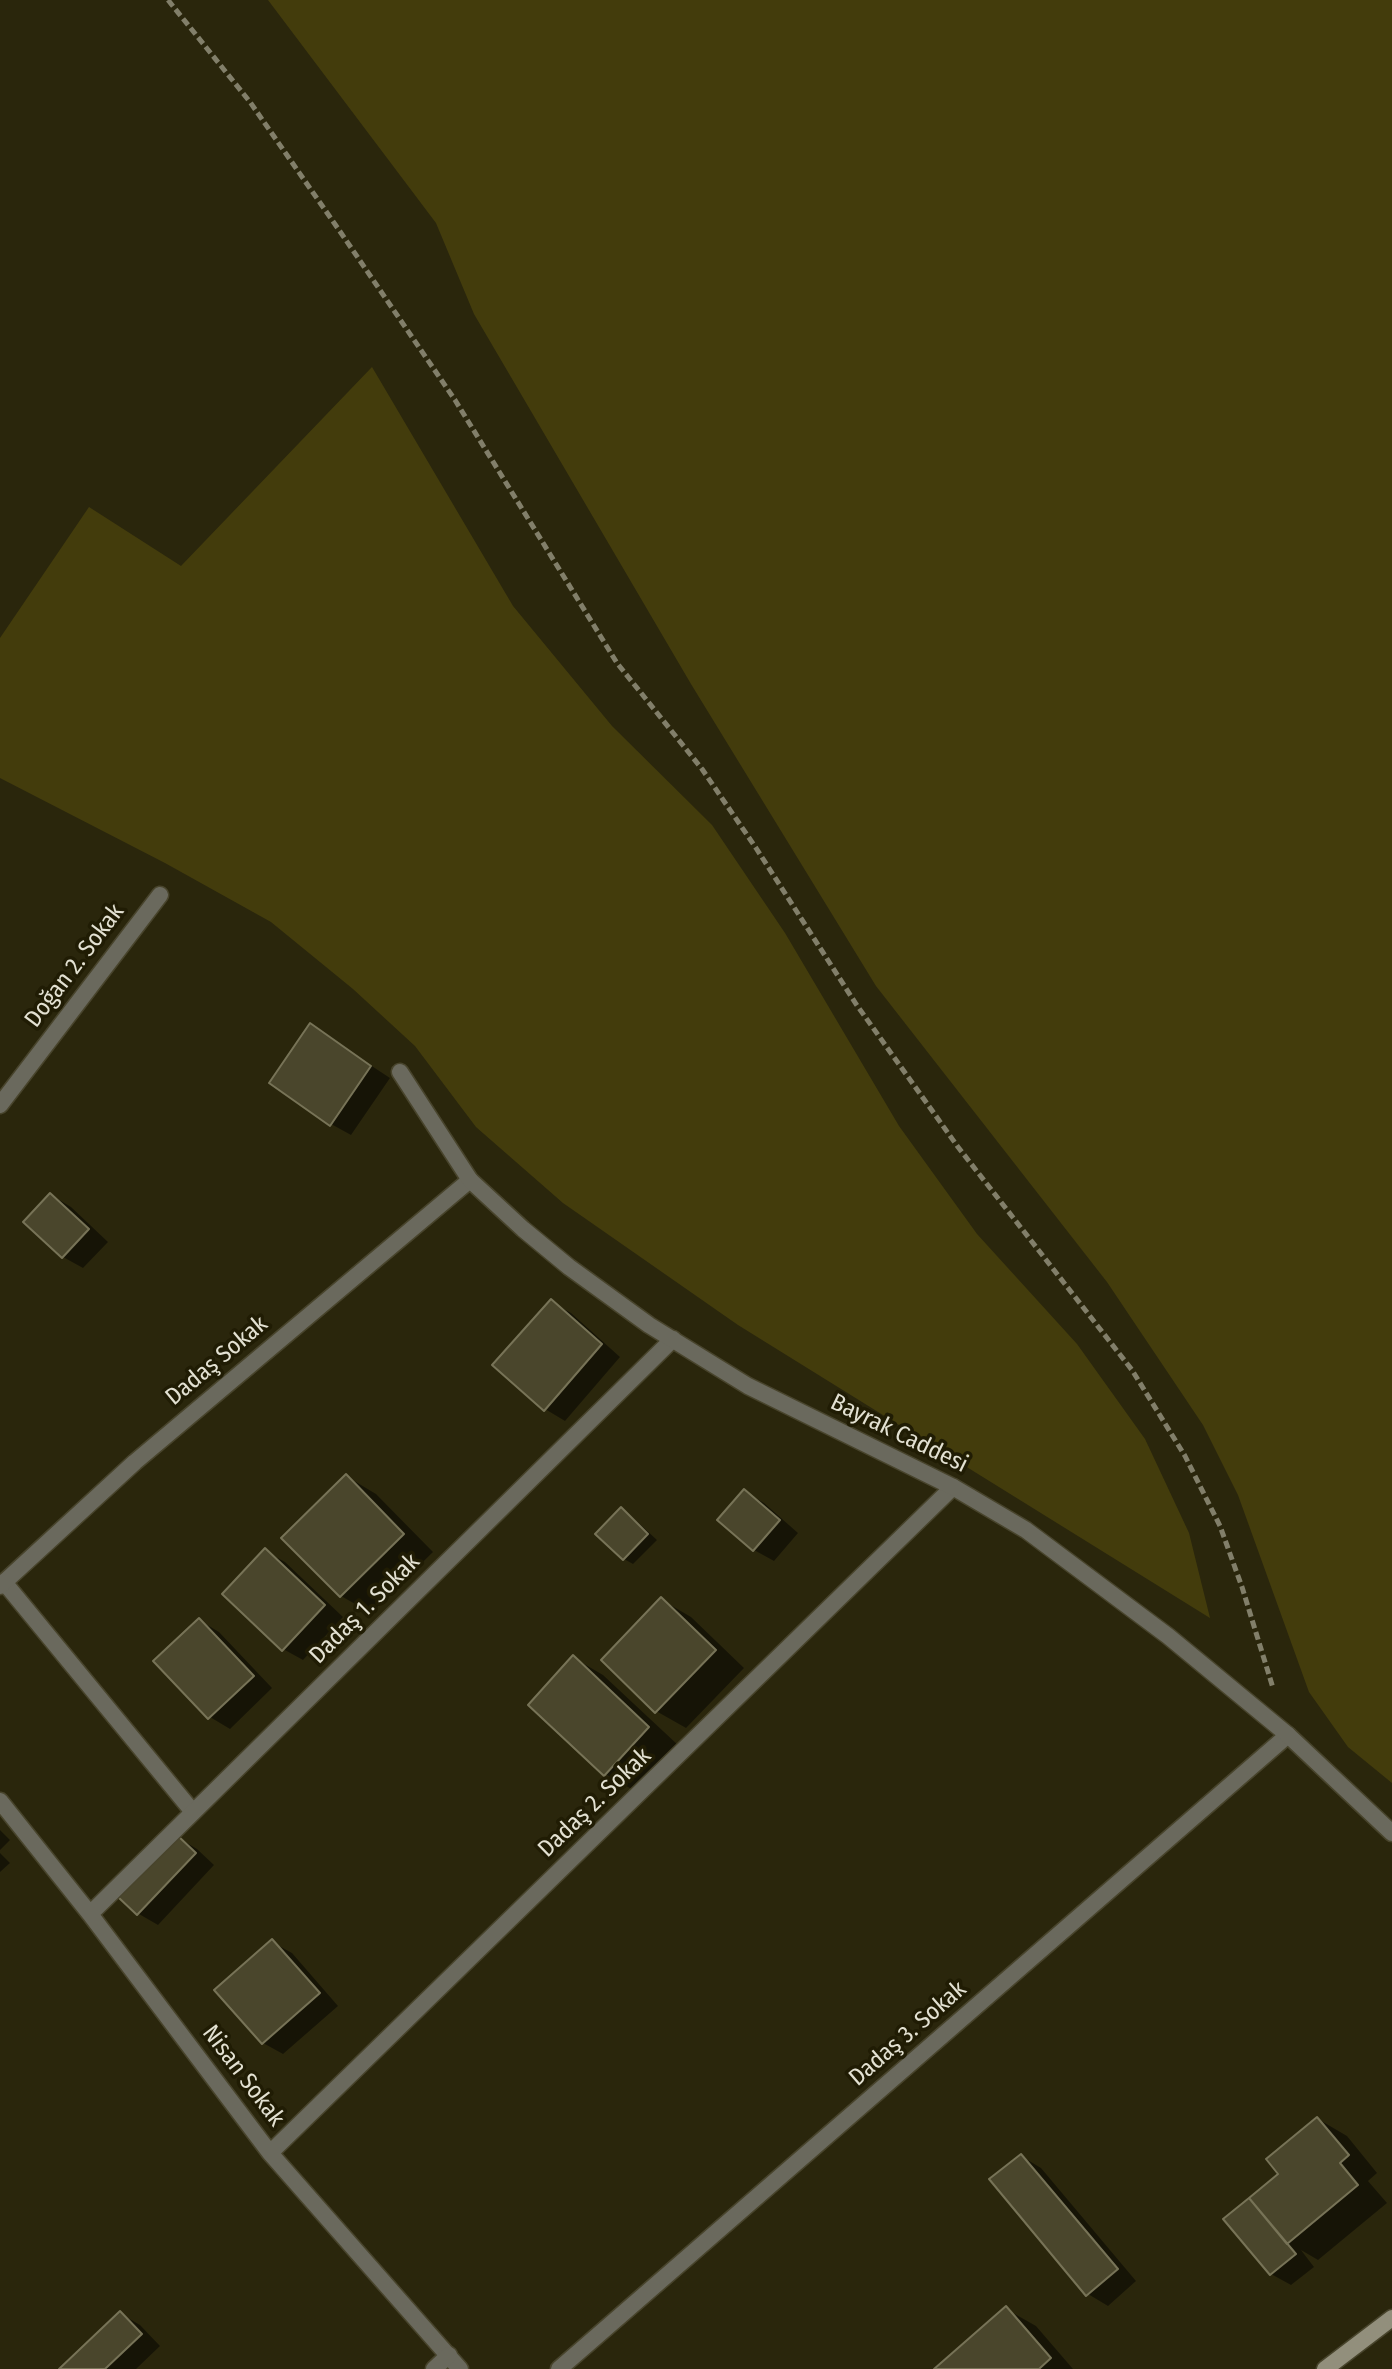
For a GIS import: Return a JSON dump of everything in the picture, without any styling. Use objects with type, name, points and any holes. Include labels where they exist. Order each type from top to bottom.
[{"type":"main road","points":[[1325,2369],[1392,2318]]},
{"type":"street","name":"Doğan 2. Sokak","points":[[0,1105],[160,895]]},
{"type":"street","name":"Bayrak Caddesi","points":[[400,1072],[470,1180],[569,1267],[748,1386],[953,1487],[1026,1530],[1168,1636],[1288,1735],[1392,1833]]},
{"type":"street","name":"Dadaş Sokak","points":[[2,1584],[135,1462],[470,1180]]},
{"type":"street","name":"Dadaş 1. Sokak","points":[[90,1914],[673,1339]]},
{"type":"street","name":"Dadaş 2. Sokak","points":[[270,2153],[953,1487]]},
{"type":"street","points":[[2,1584],[193,1812]]},
{"type":"street","name":"Dadaş 3. Sokak","points":[[559,2369],[1288,1735]]},
{"type":"street","name":"Nisan Sokak","points":[[0,1801],[90,1914],[270,2153],[460,2369]]},
{"type":"street","points":[[434,2369],[449,2355]]},
{"type":"path","points":[[168,0],[250,102],[348,243],[455,400],[617,663],[702,769],[856,1004],[958,1147],[1132,1370],[1185,1456],[1220,1526],[1274,1691]]},
{"type":"shaded area","points":[[268,0],[1392,0],[1392,1783],[1348,1747],[1309,1692],[1238,1495],[1203,1425],[1107,1282],[876,986],[691,684],[474,314],[436,223]]},
{"type":"shaded area","points":[[372,367],[513,606],[612,726],[712,825],[785,933],[899,1126],[977,1234],[1077,1344],[1145,1439],[1189,1533],[1210,1618],[738,1325],[563,1203],[476,1127],[415,1046],[353,989],[271,922],[0,778],[0,638],[89,507],[181,566]]},
{"type":"building","points":[[310,1023],[371,1066],[330,1126],[269,1083]]},
{"type":"building","points":[[50,1193],[89,1229],[62,1258],[23,1222]]},
{"type":"building","points":[[551,1299],[602,1344],[544,1411],[492,1365]]},
{"type":"building","points":[[346,1474],[404,1534],[340,1597],[281,1538]]},
{"type":"building","points":[[744,1489],[780,1520],[753,1551],[717,1520]]},
{"type":"building","points":[[621,1507],[648,1534],[623,1560],[595,1534]]},
{"type":"building","points":[[265,1548],[325,1605],[282,1651],[222,1594]]},
{"type":"building","points":[[661,1597],[716,1650],[655,1713],[601,1660]]},
{"type":"building","points":[[199,1618],[254,1676],[208,1719],[153,1661]]},
{"type":"building","points":[[573,1655],[649,1727],[604,1776],[528,1705]]},
{"type":"building","points":[[177,1835],[196,1853],[137,1915],[118,1897]]},
{"type":"building","points":[[272,1939],[320,1993],[262,2044],[214,1990]]},
{"type":"building","points":[[1317,2117],[1349,2155],[1340,2163],[1358,2185],[1287,2244],[1249,2198],[1278,2174],[1266,2159]]},
{"type":"building","points":[[1021,2154],[1118,2269],[1086,2296],[989,2179]]},
{"type":"building","points":[[1249,2198],[1296,2254],[1270,2275],[1223,2219]]},
{"type":"building","points":[[1006,2306],[1051,2358],[1039,2369],[934,2369]]},
{"type":"building","points":[[120,2311],[142,2334],[105,2369],[59,2369]]}]
